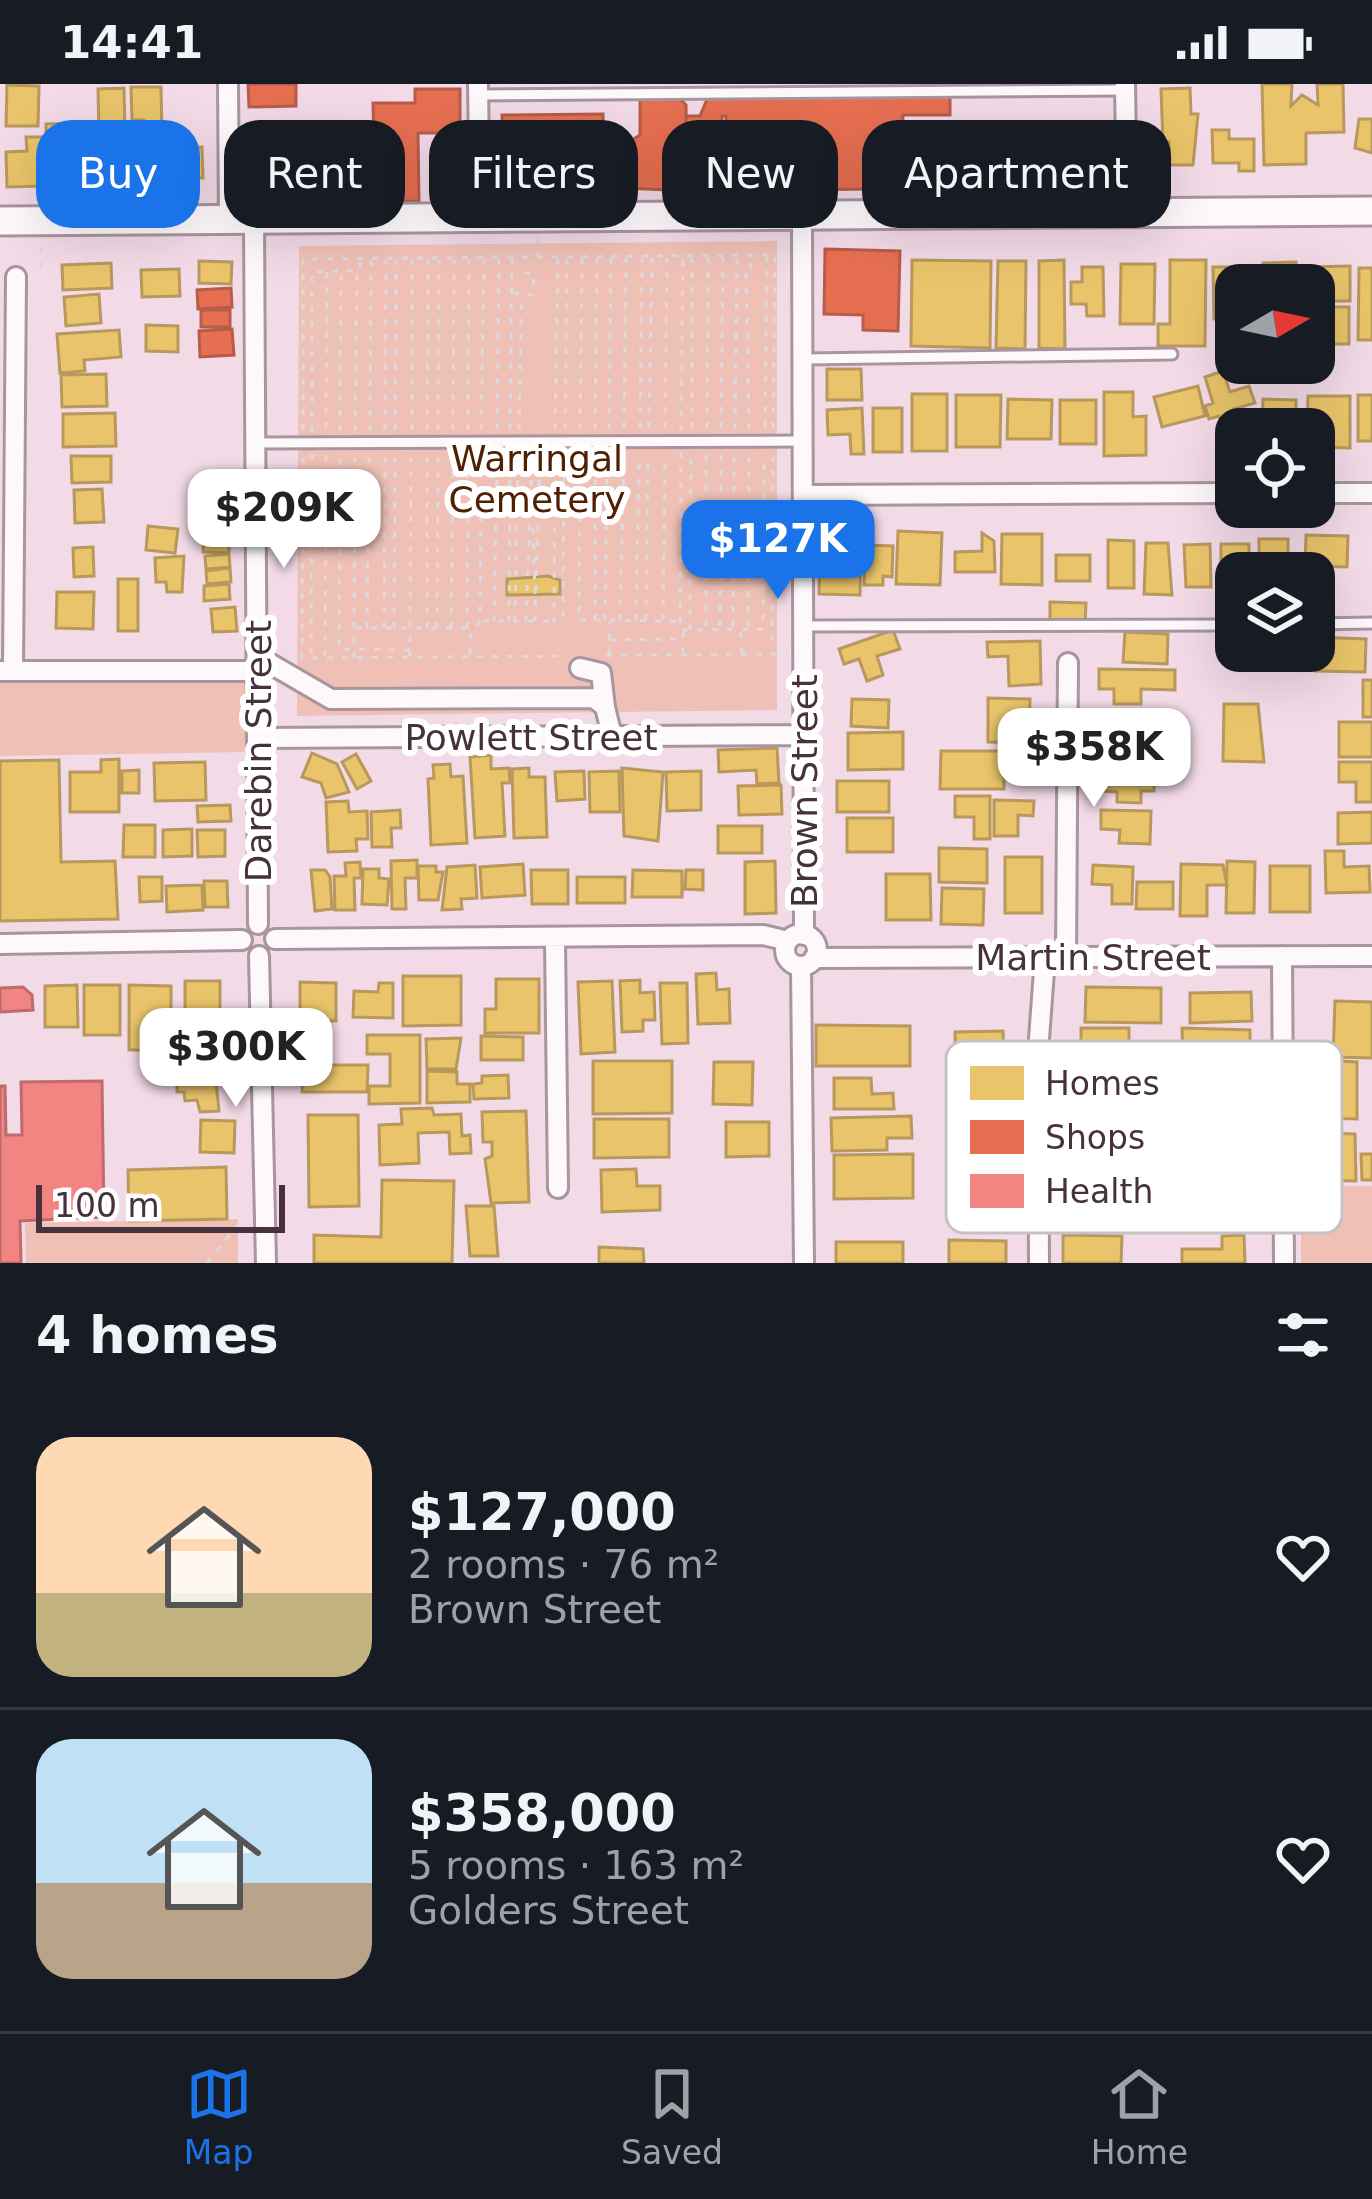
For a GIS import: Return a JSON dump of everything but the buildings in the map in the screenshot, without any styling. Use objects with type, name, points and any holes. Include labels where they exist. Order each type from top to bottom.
[{"type":"main road","points":[[1171,212],[1372,211]]},
{"type":"main road","points":[[0,221],[224,219]]},
{"type":"street","name":"Darebin Street","points":[[228,84],[232,120]]},
{"type":"street","points":[[1125,87],[1126,120]]},
{"type":"street","points":[[478,89],[478,120]]},
{"type":"street","name":"Darebin Street","points":[[243,228],[256,443],[258,924]]},
{"type":"street","name":"Brown Street","points":[[796,938],[805,735],[803,228]]},
{"type":"street","points":[[16,277],[7,671],[257,663],[331,699],[594,698],[605,707]]},
{"type":"street","points":[[805,495],[1215,493]]},
{"type":"street","points":[[1335,493],[1372,493]]},
{"type":"street","points":[[609,648],[605,707],[612,736]]},
{"type":"street","points":[[1066,957],[1068,662]]},
{"type":"street","points":[[580,668],[595,668],[605,682]]},
{"type":"street","name":"Powlett Street","points":[[257,738],[805,735]]},
{"type":"street","points":[[258,924],[268,926],[274,939],[269,953],[259,956],[245,950],[242,940],[248,926],[258,924]]},
{"type":"street","points":[[274,939],[763,935],[815,944],[808,962],[804,1263]]},
{"type":"street","points":[[796,938],[786,956],[808,962]]},
{"type":"street","points":[[555,939],[558,1188]]},
{"type":"street","points":[[0,944],[242,940]]},
{"type":"street","points":[[259,956],[266,1263]]},
{"type":"street","points":[[1282,956],[1283,1041]]},
{"type":"street","name":"Martin Street","points":[[808,962],[1372,956]]},
{"type":"street","points":[[1039,1041],[1045,958]]},
{"type":"street","points":[[1039,1233],[1039,1263]]},
{"type":"street","points":[[1284,1233],[1284,1263]]},
{"type":"lane","points":[[478,89],[1125,87]]},
{"type":"lane","points":[[805,359],[1172,354]]},
{"type":"lane","points":[[256,443],[804,440]]},
{"type":"lane","points":[[1335,624],[1372,623]]},
{"type":"lane","points":[[805,626],[1215,625]]},
{"type":"path","points":[[41,247],[41,269]]},
{"type":"path","points":[[748,629],[746,267],[751,267],[752,255]]},
{"type":"path","points":[[683,630],[763,629],[776,255],[303,259],[302,658],[470,656],[683,639]]},
{"type":"path","points":[[682,256],[683,655]]},
{"type":"path","points":[[470,656],[479,621],[484,257]]},
{"type":"path","points":[[494,621],[499,257]]},
{"type":"path","points":[[512,257],[512,621]]},
{"type":"path","points":[[513,293],[533,295],[531,257]]},
{"type":"path","points":[[410,657],[412,258]]},
{"type":"path","points":[[451,628],[454,258]]},
{"type":"path","points":[[467,628],[469,258]]},
{"type":"path","points":[[367,628],[371,259]]},
{"type":"path","points":[[325,658],[327,271]]},
{"type":"path","points":[[341,271],[339,649],[410,650]]},
{"type":"path","points":[[354,658],[357,271]]},
{"type":"path","points":[[513,272],[531,272]]},
{"type":"path","points":[[514,442],[522,294]]},
{"type":"path","points":[[769,440],[772,641]]},
{"type":"path","points":[[526,621],[536,442]]},
{"type":"path","points":[[535,597],[539,597],[536,442]]},
{"type":"path","points":[[531,528],[536,529],[535,621]]},
{"type":"path","points":[[579,620],[680,621]]},
{"type":"path","points":[[609,648],[610,620]]},
{"type":"path","points":[[479,621],[554,621]]},
{"type":"path","points":[[354,628],[475,628]]},
{"type":"path","points":[[741,629],[742,654]]},
{"type":"path","points":[[609,648],[683,655],[791,654]]},
{"type":"path","points":[[206,1263],[239,1223]]},
{"type":"green space","name":"Warringal Cemetery","points":[[777,241],[777,710],[297,716],[299,246]]},
{"type":"green space","points":[[249,681],[248,752],[0,756],[0,683]]},
{"type":"green space","points":[[1342,1186],[1372,1186],[1372,1263],[1301,1263],[1301,1233],[1342,1233]]},
{"type":"green space","points":[[238,1219],[238,1263],[26,1263],[25,1223]]}]
